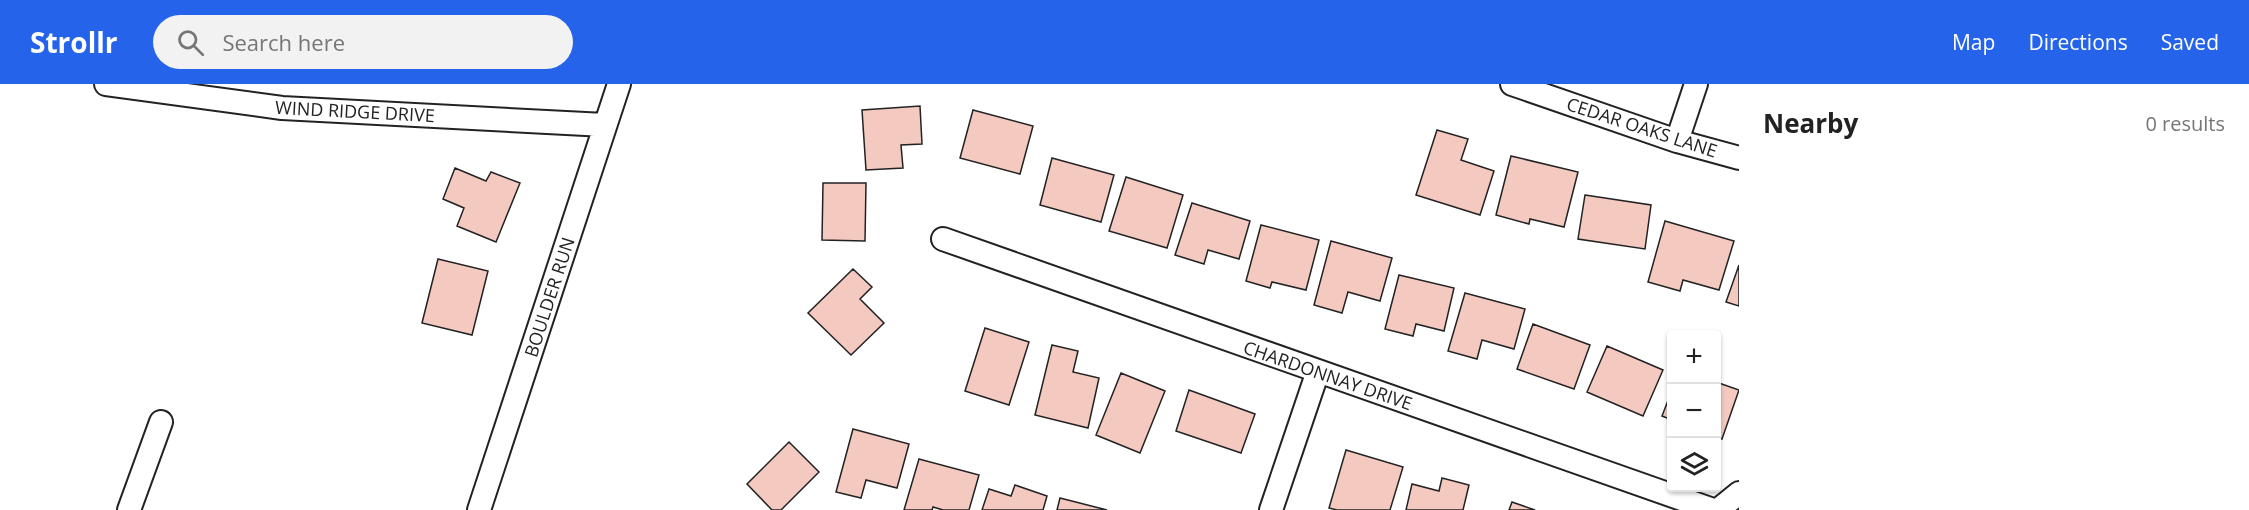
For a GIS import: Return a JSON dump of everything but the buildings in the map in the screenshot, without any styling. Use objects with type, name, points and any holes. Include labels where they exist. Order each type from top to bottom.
[{"type":"street","name":"WIND RIDGE DRIVE","points":[[106,84],[282,108],[605,125]]},
{"type":"street","name":"BOULDER RUN","points":[[479,510],[619,84]]},
{"type":"street","name":"CEDAR OAKS LANE","points":[[1512,84],[1677,141],[1739,158]]},
{"type":"street","points":[[1677,141],[1696,84]]},
{"type":"street","name":"CHARDONNAY DRIVE","points":[[943,239],[1713,510]]},
{"type":"street","points":[[1271,510],[1318,371]]},
{"type":"street","points":[[129,510],[161,422]]},
{"type":"street","points":[[1718,510],[1739,493]]}]
